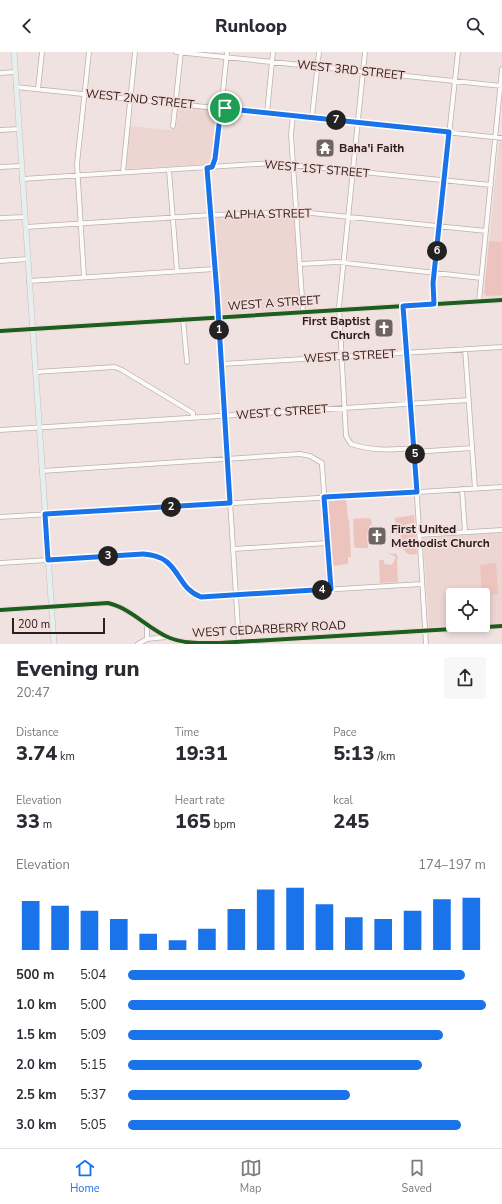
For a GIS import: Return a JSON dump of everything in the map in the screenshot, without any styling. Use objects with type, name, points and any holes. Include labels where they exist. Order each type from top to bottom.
[{"type":"main road","points":[[14,52],[54,644]]},
{"type":"street","points":[[38,89],[42,52]]},
{"type":"street","points":[[84,277],[78,164],[89,52]]},
{"type":"street","points":[[122,172],[135,52]]},
{"type":"street","name":"WEST 3RD STREET","points":[[176,52],[226,54],[272,62],[501,86]]},
{"type":"street","points":[[173,126],[181,52]]},
{"type":"street","points":[[267,113],[273,52]]},
{"type":"street","points":[[312,118],[319,52]]},
{"type":"street","points":[[365,52],[339,309],[346,436],[353,445],[382,450],[472,448]]},
{"type":"street","points":[[434,304],[433,283],[458,52]]},
{"type":"street","points":[[212,167],[216,155],[226,54]]},
{"type":"street","points":[[479,301],[502,69]]},
{"type":"street","points":[[0,73],[15,72]]},
{"type":"street","name":"WEST 2ND STREET","points":[[16,86],[502,138]]},
{"type":"street","points":[[293,115],[291,135],[301,264],[303,312]]},
{"type":"street","points":[[0,130],[19,129]]},
{"type":"street","name":"WEST 1ST STREET","points":[[22,179],[273,163],[491,185]]},
{"type":"street","points":[[0,167],[22,166]]},
{"type":"street","points":[[207,168],[225,416],[238,643]]},
{"type":"street","points":[[169,170],[177,271]]},
{"type":"street","name":"ALPHA STREET","points":[[26,227],[211,215],[297,212],[486,231]]},
{"type":"street","points":[[0,218],[25,217]]},
{"type":"street","points":[[0,261],[28,259]]},
{"type":"street","points":[[301,264],[321,262],[343,263],[481,278]]},
{"type":"street","points":[[29,281],[215,268]]},
{"type":"street","name":"WEST A STREET","points":[[0,331],[502,300]]},
{"type":"street","points":[[403,306],[417,492],[426,644]]},
{"type":"street","points":[[183,319],[186,362]]},
{"type":"street","name":"WEST B STREET","points":[[221,364],[502,347]]},
{"type":"street","points":[[465,349],[475,488]]},
{"type":"street","points":[[36,372],[115,367],[193,412],[193,418]]},
{"type":"street","name":"WEST C STREET","points":[[0,430],[469,400]]},
{"type":"street","points":[[42,471],[307,454],[322,463],[331,589]]},
{"type":"street","points":[[0,517],[502,487]]},
{"type":"street","points":[[462,489],[465,532]]},
{"type":"street","points":[[419,535],[502,530]]},
{"type":"street","points":[[233,549],[327,543]]},
{"type":"street","points":[[0,563],[143,554],[154,556],[166,562],[176,572],[189,592],[201,597],[422,584]]},
{"type":"street","name":"WEST CEDARBERRY ROAD","points":[[0,610],[108,603],[120,607],[167,637],[184,642],[238,643],[502,626]]},
{"type":"street","points":[[147,639],[148,625]]},
{"type":"street","points":[[138,644],[147,639],[167,637]]},
{"type":"shaded area","points":[[178,106],[218,110],[213,161],[207,164],[127,169],[130,126],[170,130],[174,129],[176,127]]},
{"type":"shaded area","points":[[499,142],[502,142],[502,296],[484,297]]},
{"type":"shaded area","points":[[293,214],[299,271],[300,309],[220,313],[212,218]]},
{"type":"shaded area","points":[[489,241],[502,242],[502,295],[487,296],[484,293]]},
{"type":"shaded area","points":[[346,499],[349,519],[351,557],[348,557],[348,564],[332,566],[327,501]]},
{"type":"shaded area","points":[[414,515],[415,523],[402,526],[396,536],[395,518]]},
{"type":"shaded area","points":[[353,519],[371,519],[372,525],[369,526],[370,535],[367,535],[368,548],[356,548],[354,546]]},
{"type":"shaded area","points":[[415,527],[417,554],[412,555],[405,551],[402,546],[401,533],[406,528]]},
{"type":"shaded area","points":[[502,533],[502,623],[490,624],[490,588],[446,588],[446,626],[429,627],[423,538]]},
{"type":"shaded area","points":[[386,552],[393,554],[396,553],[398,557],[398,582],[380,583],[379,560],[384,560],[384,564],[392,565],[396,557]]},
{"type":"shaded area","points":[[496,563],[498,594],[490,594],[490,588],[482,588],[480,565]]},
{"type":"cycle path","points":[[0,331],[502,300]]},
{"type":"cycle path","points":[[0,610],[108,603],[124,609],[170,638],[200,643],[502,626]]},
{"type":"place","name":"Baha'i Faith","points":[[325,148]]},
{"type":"place","name":"First Baptist Church","points":[[384,328]]},
{"type":"place","name":"First United Methodist Church","points":[[377,536]]},
{"type":"route","points":[[221,108],[225,108],[449,132],[433,283],[434,304],[403,306],[417,492],[324,497],[331,589],[201,597],[189,592],[176,572],[166,562],[154,556],[143,554],[48,560],[45,514],[230,503],[217,293],[207,168],[212,167],[215,159],[221,108]]}]
